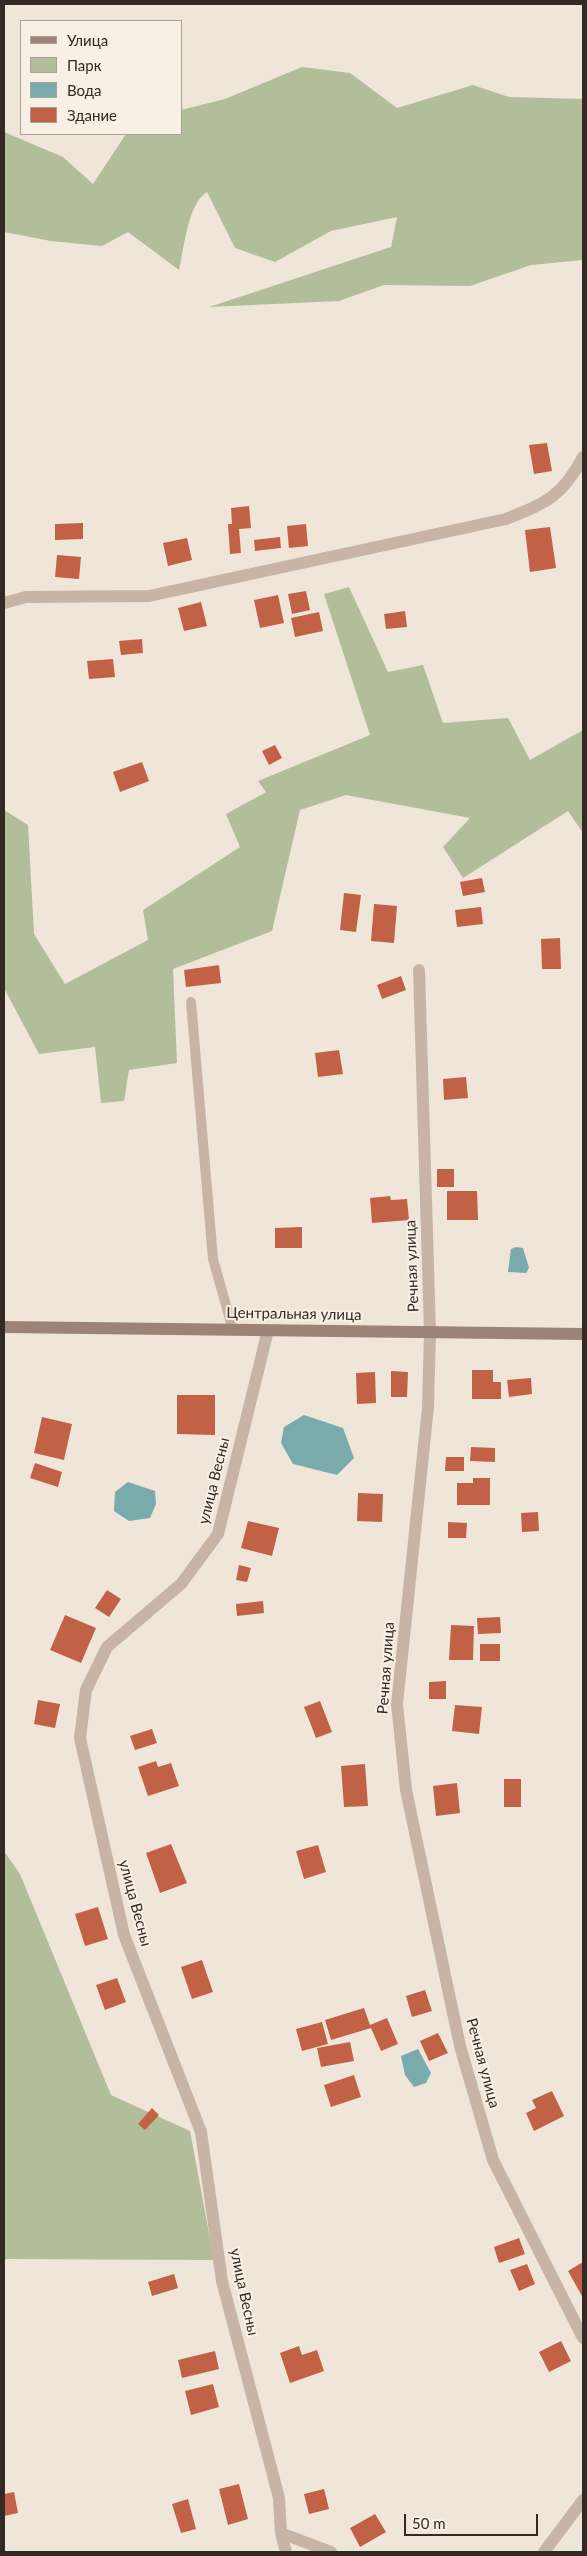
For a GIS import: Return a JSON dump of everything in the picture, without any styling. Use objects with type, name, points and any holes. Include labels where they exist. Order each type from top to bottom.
[{"type":"main road","name":"Центральная улица","points":[[4,1327],[583,1334]]},
{"type":"street","points":[[4,603],[26,597],[149,596],[506,519],[545,504],[572,478],[583,457]]},
{"type":"street","name":"Речная улица","points":[[419,970],[430,1332],[428,1407],[397,1704],[406,1790],[460,2046],[493,2160],[583,2338]]},
{"type":"street","name":"улица Весны","points":[[268,1330],[218,1534],[181,1584],[107,1646],[86,1690],[80,1738],[124,1935],[201,2132],[222,2281],[280,2498],[281,2533],[286,2552]]},
{"type":"street","points":[[544,2552],[583,2500]]},
{"type":"street","points":[[281,2533],[331,2552]]},
{"type":"lane","points":[[191,1002],[213,1259],[234,1330]]},
{"type":"green space","points":[[302,67],[350,73],[397,108],[473,85],[509,97],[583,99],[583,260],[531,265],[470,286],[384,285],[339,301],[209,307],[391,247],[397,217],[331,231],[275,262],[235,248],[207,192],[195,206],[191,216],[179,270],[128,232],[102,246],[51,241],[4,232],[4,132],[63,157],[93,184],[125,135],[182,135],[182,110],[225,99]]},
{"type":"green space","points":[[349,587],[388,672],[423,665],[443,723],[508,718],[530,760],[583,730],[583,833],[568,811],[463,878],[443,847],[470,818],[346,795],[300,810],[272,931],[173,969],[177,1063],[129,1070],[124,1101],[101,1103],[95,1047],[39,1054],[4,988],[4,810],[28,825],[34,934],[65,984],[148,940],[143,910],[240,847],[226,814],[266,792],[258,781],[370,735],[324,594]]},
{"type":"green space","points":[[4,1851],[20,1874],[111,2095],[190,2131],[214,2260],[4,2259]]},
{"type":"water","points":[[516,1247],[523,1248],[529,1268],[526,1273],[508,1272],[511,1249]]},
{"type":"water","points":[[304,1415],[343,1428],[354,1458],[337,1475],[293,1464],[281,1443],[284,1427]]},
{"type":"water","points":[[128,1482],[155,1491],[156,1504],[150,1518],[129,1521],[114,1511],[115,1492]]},
{"type":"water","points":[[418,2049],[431,2073],[426,2083],[414,2087],[405,2075],[401,2056]]},
{"type":"building","points":[[547,443],[552,471],[534,474],[529,445]]},
{"type":"building","points":[[249,506],[251,528],[239,529],[241,553],[230,554],[228,524],[232,524],[231,508]]},
{"type":"building","points":[[83,523],[83,539],[55,540],[55,524]]},
{"type":"building","points":[[306,524],[308,546],[289,548],[287,526]]},
{"type":"building","points":[[550,527],[556,568],[530,572],[525,530]]},
{"type":"building","points":[[280,537],[281,548],[255,551],[254,540]]},
{"type":"building","points":[[187,538],[192,560],[168,566],[163,543]]},
{"type":"building","points":[[57,555],[81,557],[79,579],[55,577]]},
{"type":"building","points":[[306,591],[310,610],[292,614],[288,594]]},
{"type":"building","points":[[278,595],[284,623],[260,628],[254,600]]},
{"type":"building","points":[[201,602],[207,626],[184,631],[178,608]]},
{"type":"building","points":[[405,611],[407,627],[386,629],[384,614]]},
{"type":"building","points":[[319,612],[323,631],[295,637],[291,618]]},
{"type":"building","points":[[142,639],[143,653],[121,655],[119,641]]},
{"type":"building","points":[[113,659],[115,677],[89,679],[87,661]]},
{"type":"building","points":[[275,745],[282,758],[269,765],[262,751]]},
{"type":"building","points":[[142,762],[149,781],[120,792],[113,772]]},
{"type":"building","points":[[482,878],[485,892],[463,896],[460,882]]},
{"type":"building","points":[[344,893],[361,895],[356,932],[340,930]]},
{"type":"building","points":[[374,904],[397,906],[394,943],[371,941]]},
{"type":"building","points":[[481,907],[483,924],[457,927],[455,910]]},
{"type":"building","points":[[560,938],[561,969],[542,969],[541,939]]},
{"type":"building","points":[[219,965],[221,983],[186,987],[184,970]]},
{"type":"building","points":[[401,976],[406,990],[382,999],[377,985]]},
{"type":"building","points":[[339,1050],[343,1074],[318,1077],[315,1053]]},
{"type":"building","points":[[466,1077],[468,1098],[444,1100],[443,1079]]},
{"type":"building","points":[[437,1169],[454,1169],[454,1187],[437,1187]]},
{"type":"building","points":[[447,1191],[477,1191],[478,1220],[447,1220]]},
{"type":"building","points":[[390,1196],[391,1200],[407,1199],[409,1220],[372,1223],[370,1198]]},
{"type":"building","points":[[302,1227],[302,1248],[275,1248],[275,1228]]},
{"type":"building","points":[[472,1370],[493,1370],[493,1382],[501,1382],[501,1399],[472,1399]]},
{"type":"building","points":[[391,1371],[408,1372],[407,1397],[391,1397]]},
{"type":"building","points":[[375,1372],[376,1403],[357,1404],[356,1373]]},
{"type":"building","points":[[531,1378],[532,1394],[509,1397],[507,1380]]},
{"type":"building","points":[[177,1395],[215,1395],[215,1435],[177,1434]]},
{"type":"building","points":[[42,1417],[72,1424],[64,1460],[34,1453]]},
{"type":"building","points":[[471,1447],[495,1448],[495,1462],[470,1461]]},
{"type":"building","points":[[446,1457],[464,1457],[464,1471],[445,1471]]},
{"type":"building","points":[[35,1463],[62,1472],[58,1487],[30,1478]]},
{"type":"building","points":[[473,1478],[490,1478],[490,1505],[457,1505],[457,1483],[473,1483]]},
{"type":"building","points":[[358,1493],[383,1494],[382,1522],[357,1521]]},
{"type":"building","points":[[538,1512],[539,1531],[522,1532],[521,1513]]},
{"type":"building","points":[[248,1521],[279,1528],[272,1556],[241,1548]]},
{"type":"building","points":[[448,1522],[467,1523],[466,1538],[448,1538]]},
{"type":"building","points":[[239,1565],[251,1568],[247,1582],[236,1580]]},
{"type":"building","points":[[107,1590],[121,1599],[109,1617],[95,1608]]},
{"type":"building","points":[[263,1601],[264,1613],[237,1616],[236,1604]]},
{"type":"building","points":[[65,1615],[96,1628],[81,1663],[50,1650]]},
{"type":"building","points":[[500,1617],[501,1633],[478,1634],[477,1618]]},
{"type":"building","points":[[451,1625],[474,1626],[473,1660],[449,1660]]},
{"type":"building","points":[[480,1644],[500,1644],[500,1661],[480,1661]]},
{"type":"building","points":[[446,1681],[446,1699],[429,1699],[429,1682]]},
{"type":"building","points":[[38,1700],[60,1704],[55,1728],[34,1724]]},
{"type":"building","points":[[320,1701],[332,1732],[316,1738],[304,1707]]},
{"type":"building","points":[[455,1705],[482,1707],[479,1734],[452,1731]]},
{"type":"building","points":[[152,1729],[157,1743],[135,1750],[130,1736]]},
{"type":"building","points":[[156,1761],[158,1767],[171,1763],[179,1786],[148,1796],[138,1767]]},
{"type":"building","points":[[365,1764],[368,1806],[344,1807],[341,1766]]},
{"type":"building","points":[[504,1779],[521,1779],[521,1807],[504,1807]]},
{"type":"building","points":[[457,1783],[460,1813],[436,1816],[433,1786]]},
{"type":"building","points":[[171,1844],[187,1883],[160,1893],[146,1853]]},
{"type":"building","points":[[318,1845],[326,1872],[304,1879],[296,1851]]},
{"type":"building","points":[[98,1907],[108,1939],[85,1946],[75,1914]]},
{"type":"building","points":[[202,1960],[213,1992],[192,1999],[181,1967]]},
{"type":"building","points":[[117,1978],[126,2002],[105,2010],[96,1985]]},
{"type":"building","points":[[425,1990],[432,2011],[412,2017],[406,1996]]},
{"type":"building","points":[[364,2008],[370,2025],[387,2018],[398,2044],[381,2051],[371,2028],[331,2040],[325,2020]]},
{"type":"building","points":[[322,2022],[328,2044],[302,2051],[296,2029]]},
{"type":"building","points":[[438,2033],[448,2053],[429,2061],[420,2041]]},
{"type":"building","points":[[350,2042],[354,2061],[321,2067],[317,2048]]},
{"type":"building","points":[[354,2075],[361,2097],[331,2107],[324,2085]]},
{"type":"building","points":[[552,2091],[564,2116],[534,2131],[526,2113],[536,2108],[532,2100]]},
{"type":"building","points":[[152,2108],[159,2115],[145,2130],[138,2124]]},
{"type":"building","points":[[519,2238],[525,2254],[499,2263],[494,2247]]},
{"type":"building","points":[[583,2262],[583,2298],[568,2271]]},
{"type":"building","points":[[527,2264],[535,2284],[519,2291],[510,2270]]},
{"type":"building","points":[[174,2274],[178,2288],[152,2296],[148,2282]]},
{"type":"building","points":[[561,2341],[571,2361],[549,2372],[539,2352]]},
{"type":"building","points":[[299,2346],[302,2355],[317,2350],[324,2371],[290,2383],[280,2353]]},
{"type":"building","points":[[215,2351],[219,2369],[182,2378],[178,2360]]},
{"type":"building","points":[[213,2384],[219,2407],[191,2415],[185,2391]]},
{"type":"building","points":[[239,2484],[248,2519],[228,2525],[219,2489]]},
{"type":"building","points":[[324,2489],[329,2509],[309,2514],[304,2494]]},
{"type":"building","points":[[14,2492],[18,2513],[4,2516],[4,2494]]},
{"type":"building","points":[[188,2499],[196,2529],[181,2533],[172,2504]]},
{"type":"building","points":[[375,2514],[386,2532],[360,2547],[350,2528]]}]
